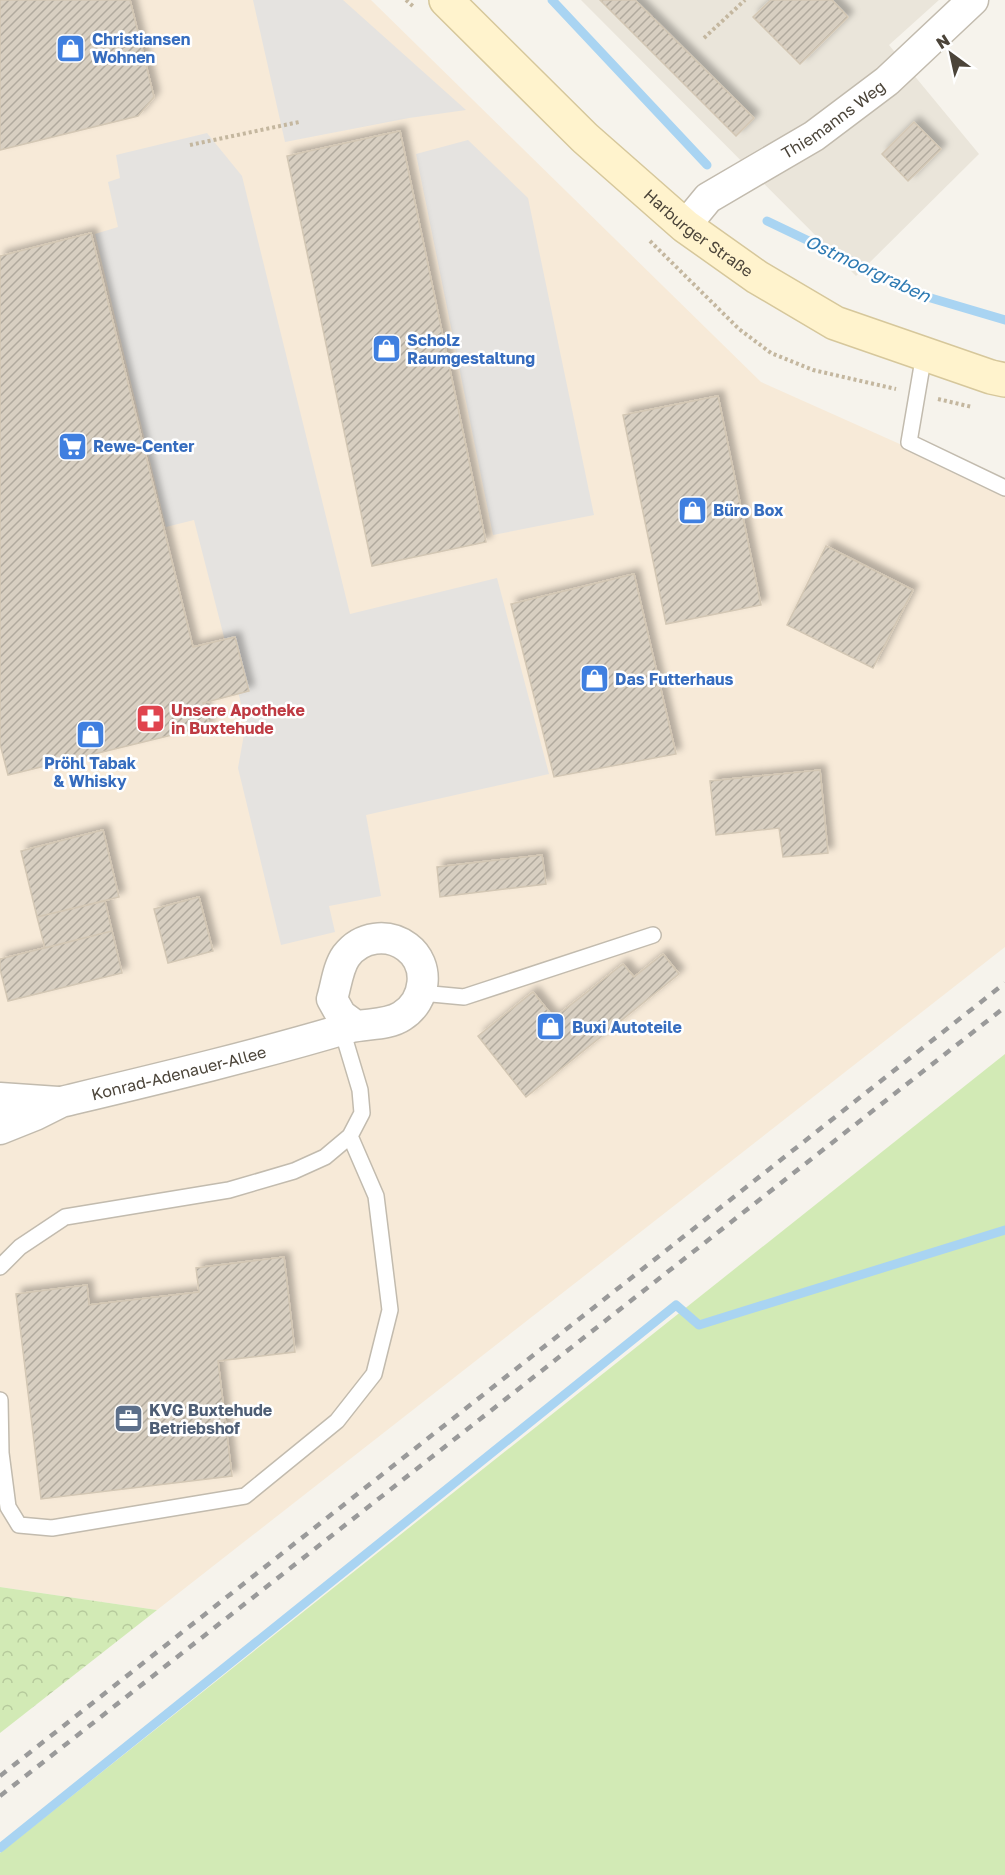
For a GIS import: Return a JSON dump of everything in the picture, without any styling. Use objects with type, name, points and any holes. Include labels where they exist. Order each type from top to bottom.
[{"type":"street","name":"Harburger Straße","points":[[447,0],[585,138],[685,226],[757,278],[836,323],[1005,380]]},
{"type":"street","name":"Thiemanns Weg","points":[[685,226],[708,198],[814,136],[887,81],[973,0]]},
{"type":"street","points":[[296,1044],[332,999],[345,956],[359,944],[372,939],[386,938],[400,942],[411,950],[422,970],[421,993]]},
{"type":"street","name":"Konrad-Adenauer-Allee","points":[[0,1128],[61,1102],[296,1044],[349,1028],[400,1018],[414,1006],[421,993]]},
{"type":"street","points":[[332,999],[349,1028]]},
{"type":"street","name":"Konrad-Adenauer-Allee","points":[[0,1098],[61,1102]]},
{"type":"lane","points":[[924,354],[909,442],[1005,488]]},
{"type":"lane","points":[[421,993],[464,997],[653,935]]},
{"type":"lane","points":[[0,1267],[20,1247],[65,1218],[229,1190],[294,1172],[326,1157],[350,1136],[362,1113],[349,1028]]},
{"type":"lane","points":[[0,1400],[1,1454],[8,1507],[19,1524],[52,1528],[245,1496],[337,1421],[374,1374],[390,1310],[376,1196],[350,1136]]},
{"type":"path","points":[[704,38],[745,0]]},
{"type":"path","points":[[190,145],[299,122]]},
{"type":"shaded area","points":[[0,0],[371,0],[761,382],[1005,491],[1005,947],[157,1610],[0,1587]]},
{"type":"shaded area","points":[[253,0],[343,0],[466,110],[409,118],[285,142]]},
{"type":"shaded area","points":[[581,0],[939,0],[889,45],[979,154],[856,276]]},
{"type":"shaded area","points":[[207,133],[242,176],[350,614],[497,578],[549,774],[366,815],[381,896],[329,906],[335,932],[281,945],[238,768],[246,723],[194,520],[166,527],[95,234],[118,227],[108,182],[120,178],[116,155]]},
{"type":"shaded area","points":[[468,140],[528,198],[594,515],[493,535],[416,154]]},
{"type":"green space","points":[[1005,1054],[1005,1875],[0,1875],[0,1853]]},
{"type":"green space","points":[[0,1587],[157,1610],[0,1733]]},
{"type":"building","name":"Christiansen Wohnen","points":[[0,0],[130,0],[154,97],[138,116],[0,150]]},
{"type":"building","points":[[600,0],[635,0],[754,118],[736,136]]},
{"type":"building","points":[[771,0],[832,0],[848,17],[800,64],[753,17]]},
{"type":"building","points":[[914,122],[941,149],[908,181],[882,154]]},
{"type":"building","name":"Scholz Raumgestaltung","points":[[400,131],[486,542],[372,566],[287,156]]},
{"type":"building","name":"Rewe-Center","points":[[91,233],[193,647],[235,637],[249,691],[203,703],[209,726],[8,775],[0,744],[0,256]]},
{"type":"building","name":"Büro Box","points":[[718,396],[761,605],[666,624],[623,415]]},
{"type":"building","points":[[826,546],[913,590],[873,668],[787,625]]},
{"type":"building","name":"Das Futterhaus","points":[[634,574],[676,754],[554,777],[511,604]]},
{"type":"building","points":[[820,770],[828,853],[783,857],[779,828],[716,835],[710,781]]},
{"type":"building","points":[[103,830],[119,897],[37,917],[21,851]]},
{"type":"building","points":[[542,855],[546,884],[440,897],[437,867]]},
{"type":"building","points":[[199,897],[213,951],[168,963],[154,909]]},
{"type":"building","points":[[105,901],[112,931],[45,948],[37,917]]},
{"type":"building","points":[[112,931],[122,973],[8,1001],[0,969],[0,959]]},
{"type":"building","name":"Buxi Autoteile","points":[[663,954],[679,974],[526,1097],[478,1036],[533,992],[554,1018],[623,964],[634,977]]},
{"type":"building","name":"KVG Buxtehude Betriebshof","points":[[284,1257],[295,1352],[218,1361],[232,1476],[41,1499],[16,1294],[87,1285],[89,1305],[199,1292],[196,1268]]},
{"type":"waterway","name":"Ostmoorgraben","points":[[552,0],[707,165]]},
{"type":"waterway","name":"Ostmoorgraben","points":[[767,221],[924,296],[1005,320]]},
{"type":"waterway","points":[[0,1848],[676,1305],[699,1325],[1005,1230]]},
{"type":"railway","points":[[0,1776],[1005,983]]},
{"type":"railway","points":[[0,1796],[1005,1007]]},
{"type":"place","name":"Christiansen Wohnen","points":[[71,48]]},
{"type":"place","name":"Scholz Raumgestaltung","points":[[386,349]]},
{"type":"place","name":"Rewe-Center","points":[[72,446]]},
{"type":"place","name":"Büro Box","points":[[692,510]]},
{"type":"place","name":"Das Futterhaus","points":[[594,679]]},
{"type":"place","name":"Unsere Apotheke in Buxtehude","points":[[150,719]]},
{"type":"place","name":"Pröhl Tabak & Whisky","points":[[90,735]]},
{"type":"place","name":"Buxi Autoteile","points":[[551,1027]]},
{"type":"place","name":"KVG Buxtehude Betriebshof","points":[[128,1419]]}]
